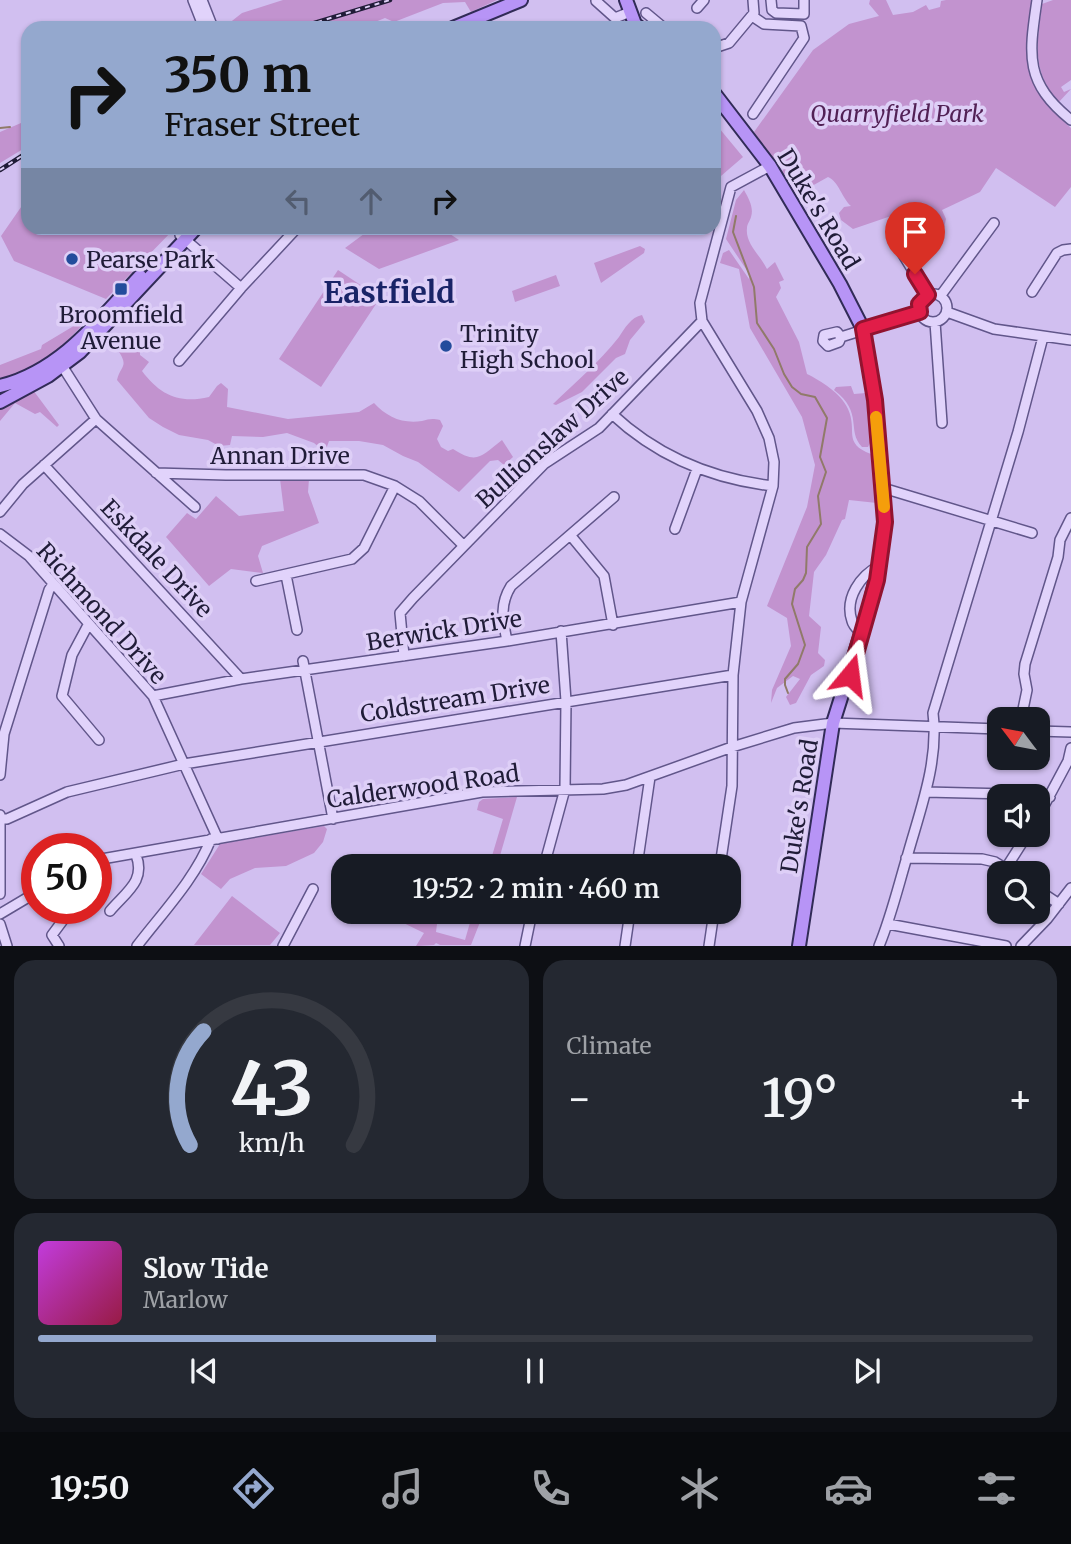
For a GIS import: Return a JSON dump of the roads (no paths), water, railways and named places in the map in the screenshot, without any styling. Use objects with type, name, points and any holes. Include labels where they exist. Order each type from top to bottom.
[{"type":"main road","points":[[469,21],[520,0]]},
{"type":"main road","name":"Duke's Road","points":[[721,102],[770,166],[827,260],[863,329],[875,400],[885,522],[879,566],[862,634],[834,723],[799,946]]},
{"type":"main road","points":[[0,402],[60,363],[182,235]]},
{"type":"main road","points":[[0,386],[60,363]]},
{"type":"street","points":[[193,0],[201,21]]},
{"type":"street","points":[[202,0],[211,21]]},
{"type":"street","points":[[697,8],[704,0]]},
{"type":"street","points":[[721,46],[729,43],[752,16],[753,0]]},
{"type":"street","points":[[771,0],[772,10],[776,13],[804,13],[804,0]]},
{"type":"street","points":[[1037,0],[1030,45],[1031,61],[1044,94],[1071,120]]},
{"type":"street","points":[[596,2],[615,18],[628,6]]},
{"type":"street","points":[[646,13],[656,21]]},
{"type":"street","points":[[752,16],[764,24],[801,26],[804,38],[753,114]]},
{"type":"street","points":[[721,227],[732,187],[770,166]]},
{"type":"street","points":[[941,295],[994,223]]},
{"type":"street","points":[[184,235],[241,288]]},
{"type":"street","points":[[180,361],[241,288],[290,235]]},
{"type":"street","points":[[719,235],[700,303],[702,321],[757,411],[769,438],[774,462],[773,486],[741,602],[733,675],[732,786],[722,854]]},
{"type":"street","points":[[1032,292],[1057,253],[1071,249]]},
{"type":"street","points":[[902,253],[928,295]]},
{"type":"street","points":[[928,295],[941,295],[947,304],[943,319],[935,322],[926,320],[920,312],[919,304],[928,295]]},
{"type":"street","points":[[841,337],[920,312]]},
{"type":"street","points":[[947,312],[994,329],[1071,340]]},
{"type":"street","name":"Bullionslaw Drive","points":[[404,656],[400,613],[544,464],[599,428],[702,321]]},
{"type":"street","points":[[935,322],[942,423]]},
{"type":"street","points":[[879,946],[888,924],[926,792],[933,754],[933,713],[992,521],[1043,337]]},
{"type":"street","points":[[60,363],[96,419],[195,507]]},
{"type":"street","points":[[612,414],[651,446],[697,469],[742,482],[773,486]]},
{"type":"street","points":[[0,512],[23,484],[96,419]]},
{"type":"street","name":"Eskdale Drive","points":[[44,465],[241,679]]},
{"type":"street","points":[[675,529],[697,469]]},
{"type":"street","name":"Annan Drive","points":[[156,472],[364,475],[395,486],[419,501],[463,545]]},
{"type":"street","points":[[256,580],[352,559],[364,548],[395,486]]},
{"type":"street","points":[[883,488],[1032,533]]},
{"type":"street","points":[[507,641],[502,612],[504,597],[511,586],[614,497]]},
{"type":"street","points":[[1023,707],[1027,690],[1025,664],[1058,557],[1060,540],[1071,518]]},
{"type":"street","name":"Richmond Drive","points":[[0,534],[29,556],[153,696],[215,839]]},
{"type":"street","points":[[570,536],[604,576],[612,625]]},
{"type":"street","points":[[862,634],[852,622],[851,605],[857,585],[867,572],[879,566]]},
{"type":"street","points":[[286,575],[297,630]]},
{"type":"street","points":[[0,775],[7,721],[53,584]]},
{"type":"street","name":"Berwick Drive","points":[[153,696],[304,666],[404,656],[507,641],[741,602]]},
{"type":"street","points":[[88,625],[72,655],[62,696],[92,737]]},
{"type":"street","points":[[547,854],[565,789],[566,701],[561,631]]},
{"type":"street","points":[[304,666],[334,818]]},
{"type":"street","name":"Coldstream Drive","points":[[0,816],[7,819],[67,792],[184,764],[733,675]]},
{"type":"street","name":"Calderwood Road","points":[[112,858],[482,792],[603,789],[650,777],[794,728],[834,723],[987,728]]},
{"type":"street","points":[[1050,731],[1071,732]]},
{"type":"street","points":[[1050,797],[1068,761],[1071,748]]},
{"type":"street","points":[[639,854],[650,777]]},
{"type":"street","points":[[926,792],[987,794]]},
{"type":"street","points":[[0,816],[0,894]]},
{"type":"street","points":[[137,946],[191,877],[215,839]]},
{"type":"street","points":[[112,909],[138,879],[141,867],[136,855]]},
{"type":"street","points":[[906,858],[991,861]]},
{"type":"street","points":[[283,946],[313,888]]},
{"type":"street","points":[[1021,946],[1071,888]]},
{"type":"street","points":[[1050,898],[1059,904]]},
{"type":"street","points":[[2,909],[21,900]]},
{"type":"street","points":[[0,924],[7,946]]},
{"type":"street","points":[[59,946],[52,935],[60,924]]},
{"type":"street","points":[[525,946],[530,924]]},
{"type":"street","points":[[625,946],[628,924]]},
{"type":"street","points":[[709,946],[712,924]]},
{"type":"street","points":[[888,924],[1006,946]]},
{"type":"waterway","points":[[0,128],[10,127]]},
{"type":"waterway","points":[[736,216],[733,232],[754,287],[757,323],[774,349],[792,387],[801,394],[815,397],[827,418],[820,457],[826,472],[818,496],[821,524],[807,547],[806,573],[795,589],[792,604],[805,645],[798,664],[785,679],[788,693]]},
{"type":"railway","points":[[321,21],[390,0]]},
{"type":"railway","points":[[0,170],[21,156]]},
{"type":"place","name":"Pearse Park","points":[[72,259]]},
{"type":"place","name":"Broomfield Avenue","points":[[121,289]]},
{"type":"place","name":"Trinity High School","points":[[446,346]]},
{"type":"district","name":"Eastfield","points":[[389,292]]},
{"type":"park label","name":"Quarryfield Park","points":[[897,113]]}]
